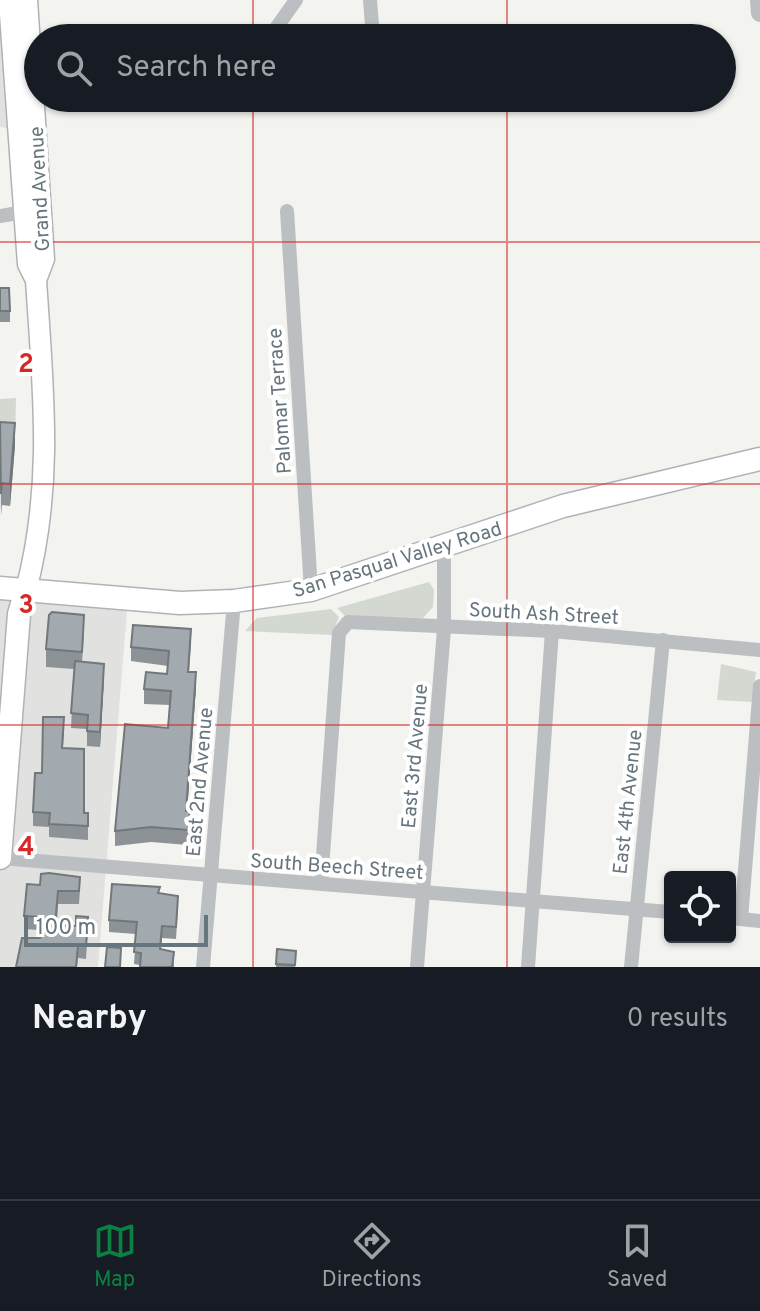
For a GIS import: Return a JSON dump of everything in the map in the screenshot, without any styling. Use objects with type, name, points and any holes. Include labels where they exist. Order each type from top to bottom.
[{"type":"main road","name":"Grand Avenue","points":[[0,858],[19,614],[43,502],[47,458],[36,280],[28,264],[9,0]]},
{"type":"main road","name":"Grand Avenue","points":[[27,0],[31,24]]},
{"type":"main road","name":"Grand Avenue","points":[[36,280],[44,259],[37,112]]},
{"type":"main road","name":"San Pasqual Valley Road","points":[[0,588],[180,603],[234,601],[311,590],[563,506],[760,459]]},
{"type":"street","points":[[281,24],[296,0]]},
{"type":"street","points":[[370,0],[372,24]]},
{"type":"street","points":[[759,0],[760,13]]},
{"type":"street","name":"Palomar Terrace","points":[[287,211],[311,590]]},
{"type":"street","points":[[0,216],[24,212]]},
{"type":"street","name":"East 3rd Avenue","points":[[417,967],[444,629],[444,548]]},
{"type":"street","name":"East 2nd Avenue","points":[[203,967],[234,601]]},
{"type":"street","name":"South Ash Street","points":[[321,883],[339,633],[353,621],[444,629],[552,631],[756,650]]},
{"type":"street","points":[[528,967],[552,631]]},
{"type":"street","name":"East 4th Avenue","points":[[631,967],[663,640]]},
{"type":"street","points":[[760,686],[736,918],[760,921]]},
{"type":"street","name":"South Beech Street","points":[[0,858],[664,911]]},
{"type":"shaded area","points":[[0,0],[26,131],[0,127]]},
{"type":"shaded area","points":[[16,398],[15,435],[0,434],[0,399]]},
{"type":"shaded area","points":[[429,582],[434,590],[433,607],[423,618],[346,617],[337,608]]},
{"type":"shaded area","points":[[0,588],[128,598],[98,967],[0,967]]},
{"type":"shaded area","points":[[331,609],[339,617],[332,635],[245,631],[257,618]]},
{"type":"shaded area","points":[[721,664],[756,672],[752,702],[717,700]]},
{"type":"building","points":[[0,288],[9,288],[10,311],[0,311]]},
{"type":"building","points":[[0,422],[15,423],[10,484],[2,483],[1,494]]},
{"type":"building","points":[[52,612],[84,615],[82,652],[46,649],[49,615]]},
{"type":"building","points":[[133,625],[191,629],[188,672],[196,672],[186,811],[190,812],[188,830],[151,827],[115,831],[125,724],[168,728],[171,691],[144,689],[146,672],[167,674],[169,651],[131,647]]},
{"type":"building","points":[[75,661],[104,664],[100,732],[87,731],[88,715],[71,713]]},
{"type":"building","points":[[43,717],[64,717],[62,748],[84,749],[84,813],[88,813],[88,826],[49,824],[50,813],[33,812],[35,773],[42,773]]},
{"type":"building","points":[[41,874],[80,877],[79,891],[58,891],[55,925],[76,926],[76,916],[88,917],[86,946],[78,945],[76,967],[16,967],[22,938],[40,938],[41,917],[24,916],[27,884],[40,885]]},
{"type":"building","points":[[112,884],[160,887],[158,893],[178,896],[176,927],[162,926],[160,949],[174,952],[172,967],[140,967],[141,953],[134,952],[137,922],[109,920]]},
{"type":"building","points":[[107,947],[121,948],[120,967],[105,967]]},
{"type":"building","points":[[277,949],[296,951],[295,965],[276,964]]}]
